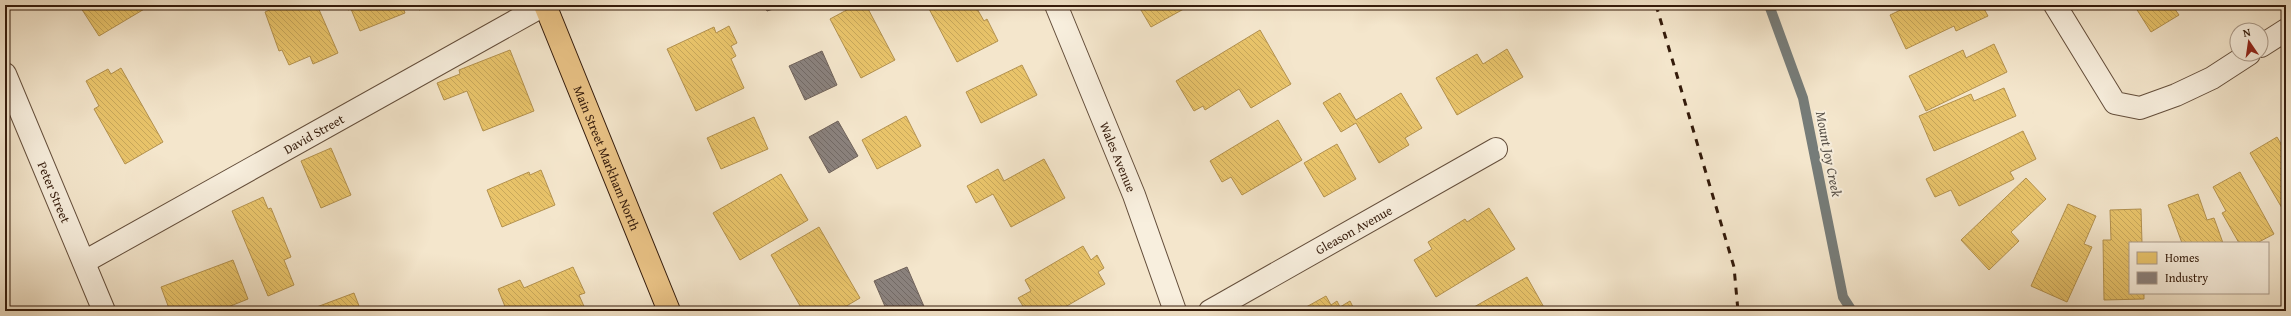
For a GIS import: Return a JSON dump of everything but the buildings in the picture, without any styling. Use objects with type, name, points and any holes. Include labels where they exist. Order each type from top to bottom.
[{"type":"main road","name":"Main Street Markham North","points":[[544,5],[669,311]]},
{"type":"street","name":"David Street","points":[[84,262],[544,5]]},
{"type":"street","name":"Wales Avenue","points":[[1056,5],[1131,188],[1175,311]]},
{"type":"street","points":[[2055,5],[2115,103],[2140,108],[2176,95],[2212,78],[2237,62]]},
{"type":"street","points":[[2269,41],[2286,30]]},
{"type":"street","name":"Peter Street","points":[[5,74],[104,311]]},
{"type":"street","name":"Gleason Avenue","points":[[1210,311],[1496,148]]},
{"type":"waterway","name":"Mount Joy Creek","points":[[1769,5],[1803,98],[1843,297],[1852,311]]},
{"type":"railway","points":[[1656,5],[1734,267],[1738,311]]}]
